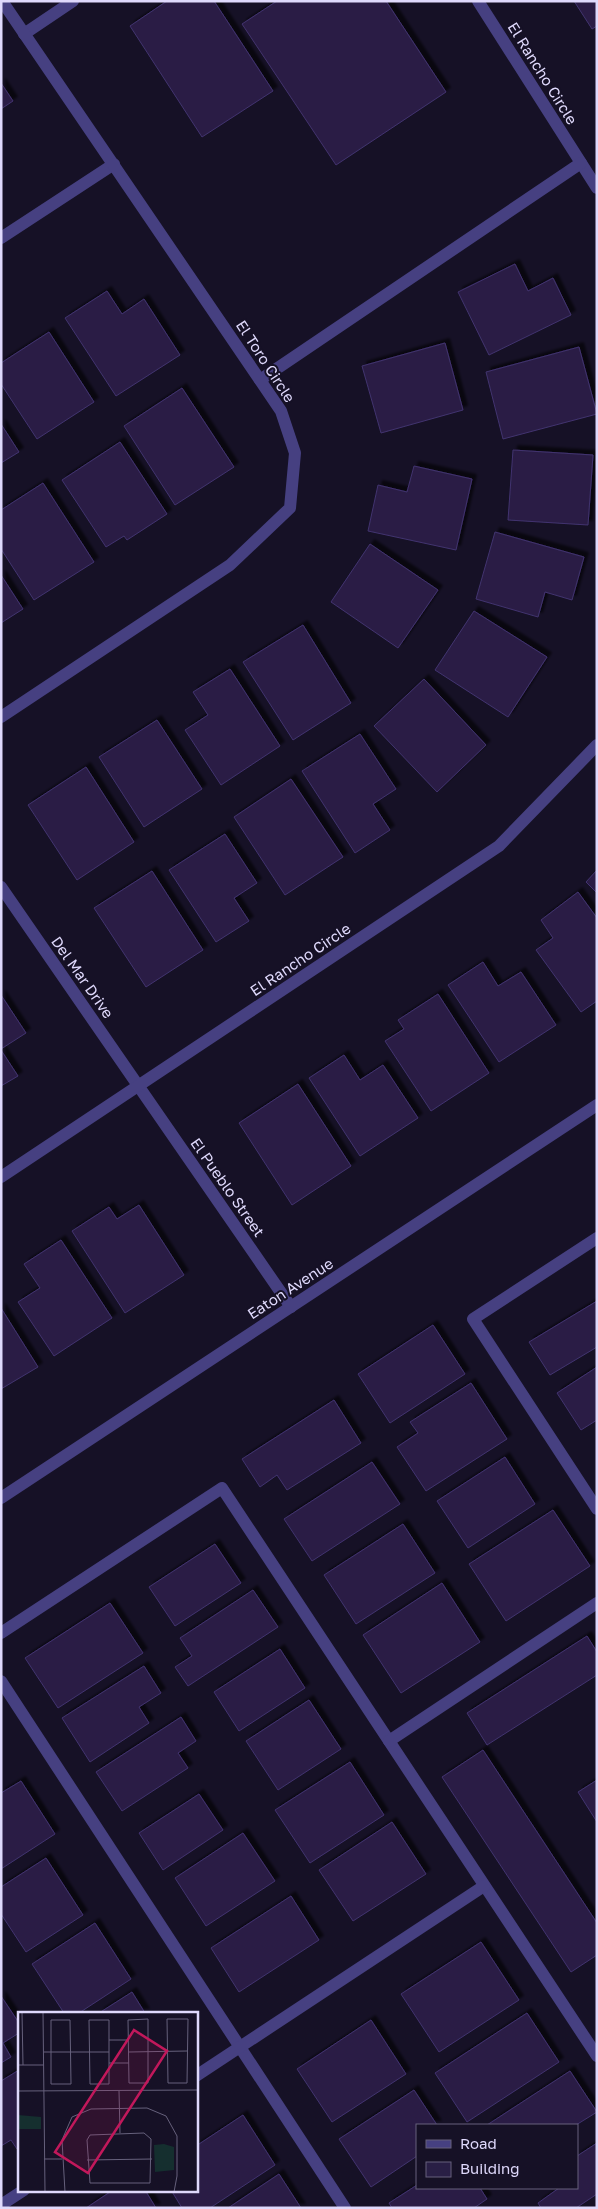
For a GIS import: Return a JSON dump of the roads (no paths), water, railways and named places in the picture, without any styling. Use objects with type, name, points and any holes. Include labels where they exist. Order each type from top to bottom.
[{"type":"street","name":"El Toro Circle","points":[[1,717],[230,564],[290,508],[295,454],[281,411],[2,1]]},
{"type":"street","points":[[24,34],[73,1]]},
{"type":"street","name":"El Rancho Circle","points":[[478,1],[597,188]]},
{"type":"street","points":[[260,380],[581,163]]},
{"type":"street","points":[[1,238],[114,164]]},
{"type":"street","name":"El Rancho Circle","points":[[1,1177],[499,846],[597,745]]},
{"type":"street","name":"Del Mar Drive","points":[[1,887],[139,1086]]},
{"type":"street","name":"El Pueblo Street","points":[[139,1086],[291,1307]]},
{"type":"street","name":"Eaton Avenue","points":[[1,1498],[597,1105]]},
{"type":"street","points":[[597,1238],[473,1319],[597,1509]]},
{"type":"street","points":[[1,1633],[222,1488],[597,2056]]},
{"type":"street","points":[[389,1741],[597,1603]]},
{"type":"street","points":[[1,1681],[345,2208]]},
{"type":"street","points":[[198,2075],[484,1886]]},
{"type":"street","points":[[585,2039],[597,2031]]},
{"type":"street","points":[[1,2205],[21,2192]]}]
